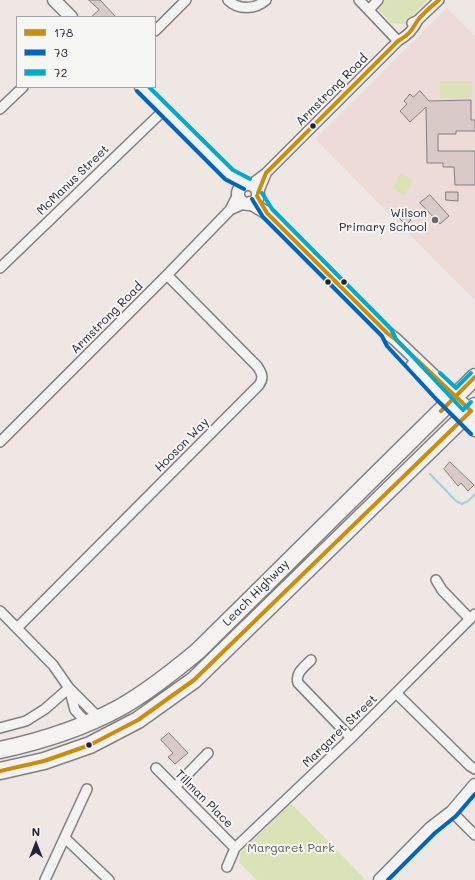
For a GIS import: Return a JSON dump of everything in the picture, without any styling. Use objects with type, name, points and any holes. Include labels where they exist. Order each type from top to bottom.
[{"type":"highway","name":"Leach Highway","points":[[0,750],[37,742],[94,720],[137,696],[167,676],[198,651],[475,377]]},
{"type":"highway","name":"Leach Highway","points":[[0,771],[44,761],[90,744],[138,720],[194,680],[471,413]]},
{"type":"highway","points":[[94,720],[98,727],[105,728],[168,699]]},
{"type":"street","points":[[54,0],[70,16]]},
{"type":"street","points":[[156,31],[186,0]]},
{"type":"street","points":[[228,0],[236,6],[249,7],[262,3],[266,0]]},
{"type":"street","points":[[359,0],[398,41]]},
{"type":"street","points":[[369,10],[378,0]]},
{"type":"street","name":"Armstrong Road","points":[[0,442],[230,210],[248,194],[266,173],[398,41],[408,35],[418,20],[439,0]]},
{"type":"street","points":[[0,109],[21,88]]},
{"type":"street","points":[[142,88],[387,333],[395,339],[452,400],[471,413],[475,430]]},
{"type":"street","name":"McManus Street","points":[[0,268],[164,110]]},
{"type":"street","name":"Hooson Way","points":[[17,628],[262,381],[262,374],[257,366],[167,275]]},
{"type":"street","points":[[436,580],[442,590],[472,617]]},
{"type":"street","points":[[0,611],[53,665],[69,688],[94,713],[94,720],[75,710],[69,688]]},
{"type":"street","name":"Margaret Street","points":[[227,867],[235,848],[351,738],[472,617]]},
{"type":"street","points":[[311,660],[299,673],[297,678],[298,683],[351,738]]},
{"type":"street","points":[[0,728],[26,721],[45,709],[69,688]]},
{"type":"street","points":[[396,693],[470,766],[475,769]]},
{"type":"street","points":[[175,787],[208,753]]},
{"type":"street","name":"Tillman Place","points":[[156,768],[235,848]]},
{"type":"street","points":[[380,880],[431,828],[452,812],[475,785]]},
{"type":"street","points":[[45,880],[87,789]]},
{"type":"street","points":[[452,812],[475,835]]},
{"type":"street","points":[[64,838],[109,880]]},
{"type":"shaded area","name":"Wilson Primary School","points":[[447,8],[475,36],[475,300],[315,139]]},
{"type":"green space","points":[[385,0],[428,0],[404,24],[391,23],[377,8]]},
{"type":"green space","points":[[440,81],[472,81],[472,98],[440,98]]},
{"type":"green space","points":[[401,173],[413,180],[404,196],[392,188]]},
{"type":"green space","name":"Margaret Park","points":[[291,803],[364,878],[362,880],[257,880],[239,862],[241,852]]},
{"type":"building","points":[[89,0],[100,0],[115,16],[92,16],[99,10]]},
{"type":"building","points":[[420,91],[429,101],[471,100],[471,120],[475,120],[475,131],[456,131],[456,134],[438,134],[438,151],[475,151],[475,185],[455,185],[454,167],[443,167],[443,163],[427,163],[426,107],[410,122],[400,111],[407,104],[404,101],[410,94],[413,97]]},
{"type":"building","points":[[446,192],[458,192],[458,201],[446,200]]},
{"type":"building","points":[[430,195],[449,216],[440,224],[420,203]]},
{"type":"building","points":[[404,213],[411,220],[406,225],[399,218]]},
{"type":"building","points":[[450,462],[474,485],[468,491],[461,483],[458,486],[444,469]]},
{"type":"building","points":[[169,733],[188,753],[175,764],[168,757],[173,753],[161,740]]},
{"type":"waterway","points":[[430,474],[456,501],[462,504],[468,501],[475,494]]},
{"type":"transit line","name":"178","points":[[258,193],[266,173],[398,41],[408,34],[422,15],[439,0]]},
{"type":"transit line","name":"72","points":[[150,88],[233,170],[250,179]]},
{"type":"transit line","name":"73","points":[[137,91],[225,179],[244,189]]},
{"type":"transit line","name":"72","points":[[262,193],[272,209],[391,329],[396,339],[463,410],[471,402]]},
{"type":"transit line","name":"178","points":[[0,771],[44,761],[90,745],[138,720],[194,680],[471,411],[387,333],[267,213],[257,196]]},
{"type":"transit line","name":"73","points":[[252,199],[263,217],[382,336],[387,346],[471,434]]},
{"type":"transit line","name":"72","points":[[440,373],[456,388],[471,373]]},
{"type":"transit line","name":"178","points":[[441,411],[475,377]]},
{"type":"transit line","name":"73","points":[[388,880],[435,833],[456,816],[475,794]]},
{"type":"place","name":"Wilson Primary School","points":[[435,220]]}]
